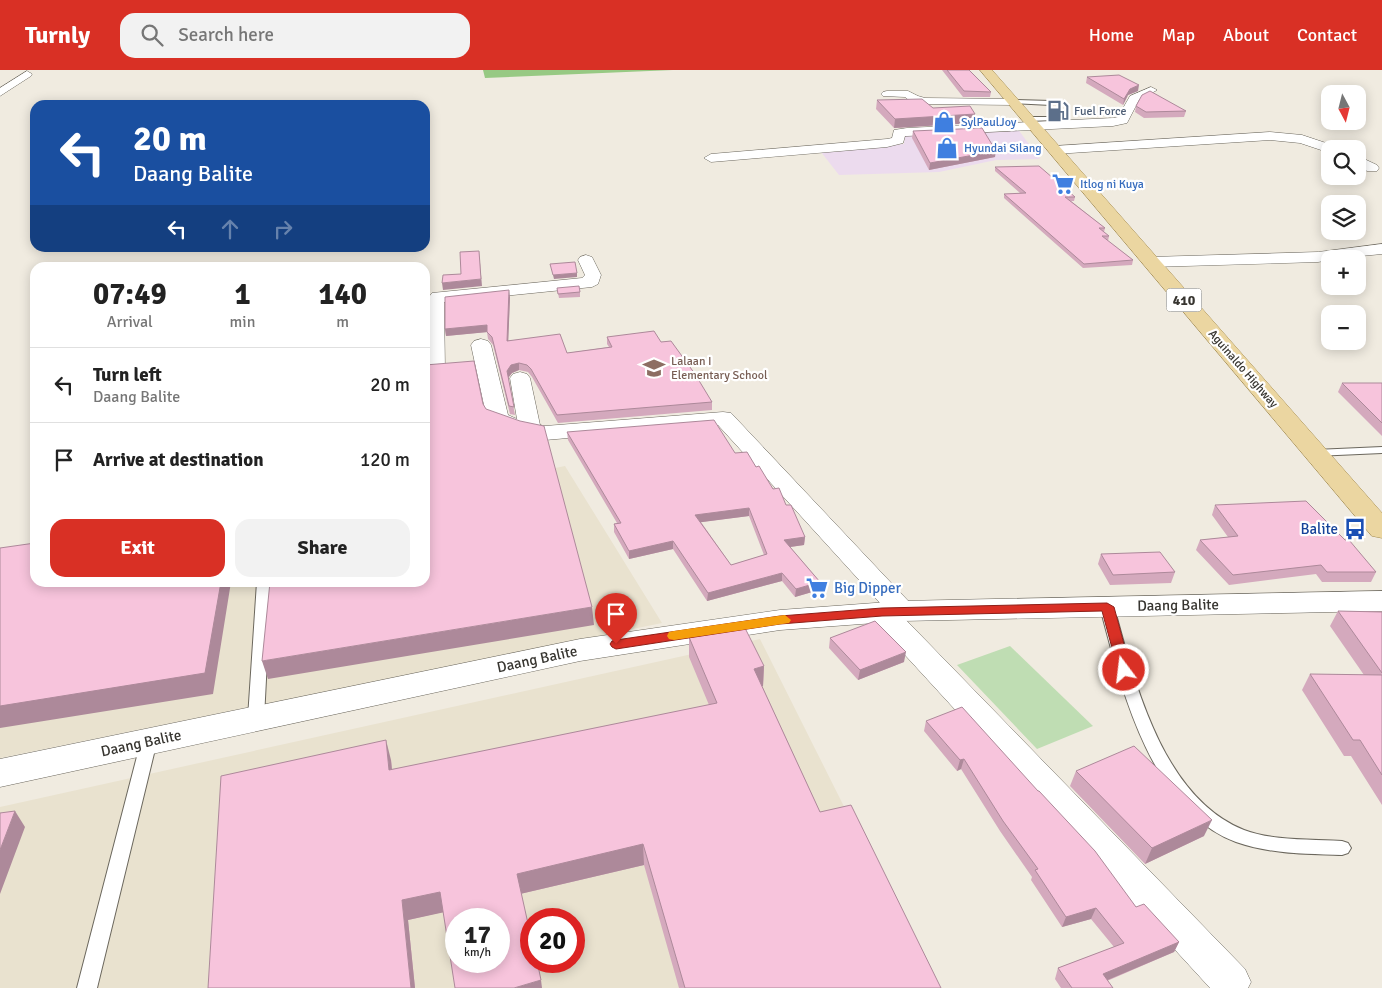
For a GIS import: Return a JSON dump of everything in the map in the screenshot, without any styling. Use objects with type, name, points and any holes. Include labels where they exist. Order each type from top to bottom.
[{"type":"main road","name":"Aguinaldo Highway","points":[[986,70],[1014,102],[1039,121],[1055,150],[1151,262],[1316,453],[1374,510],[1382,530]]},
{"type":"street","points":[[0,93],[27,74]]},
{"type":"street","points":[[711,158],[897,142],[899,140],[898,133],[907,132],[1039,121],[1084,124],[1123,120],[1134,98],[1151,90]]},
{"type":"street","points":[[887,94],[908,94],[914,99],[924,101],[1014,102]]},
{"type":"street","points":[[1055,150],[1270,136],[1302,139],[1321,146]]},
{"type":"street","points":[[1366,165],[1372,168]]},
{"type":"street","points":[[1151,262],[1318,257],[1382,249]]},
{"type":"street","points":[[586,260],[593,275],[592,280],[586,283],[438,297],[435,301],[453,370],[498,419],[530,430],[544,432],[723,418],[892,612],[1231,982]]},
{"type":"street","points":[[453,370],[482,345]]},
{"type":"street","points":[[520,378],[530,430]]},
{"type":"street","name":"Daang Balite","points":[[0,774],[580,650],[780,620],[892,612],[1382,601]]},
{"type":"lane","points":[[1014,102],[1051,103]]},
{"type":"lane","points":[[1316,453],[1382,450]]},
{"type":"lane","points":[[256,718],[264,587]]},
{"type":"lane","points":[[1107,607],[1124,670],[1152,742],[1174,783],[1205,818],[1239,835],[1280,845],[1342,848]]},
{"type":"lane","points":[[87,988],[149,741]]},
{"type":"shaded area","name":"Hyundai Silang","points":[[1017,128],[1040,159],[996,160],[939,172],[839,175],[821,152],[904,144],[905,134]]},
{"type":"shaded area","points":[[565,466],[662,623],[0,758],[0,561],[30,579],[30,587],[430,587],[430,493]]},
{"type":"shaded area","points":[[760,639],[935,988],[0,988],[0,807]]},
{"type":"green space","points":[[483,70],[673,70],[485,78]]},
{"type":"green space","points":[[1010,646],[1093,726],[1037,749],[957,665]]},
{"type":"building","points":[[947,70],[969,70],[991,92],[964,91]]},
{"type":"building","points":[[1119,75],[1139,85],[1130,89],[1124,99],[1087,77]]},
{"type":"building","points":[[1150,91],[1186,111],[1146,112],[1136,106],[1142,95]]},
{"type":"building","points":[[922,99],[933,108],[970,106],[975,114],[895,119],[877,100]]},
{"type":"building","points":[[982,128],[996,151],[930,163],[913,131]]},
{"type":"building","points":[[1039,166],[1075,197],[1065,197],[1105,228],[1099,228],[1109,236],[1102,236],[1133,260],[1084,264],[1004,194],[1026,193],[995,167]]},
{"type":"building","points":[[479,251],[481,279],[442,283],[443,275],[461,274],[460,252]]},
{"type":"building","points":[[575,262],[577,273],[553,275],[550,264]]},
{"type":"building","points":[[579,286],[580,292],[558,294],[557,288]]},
{"type":"building","points":[[509,290],[507,341],[560,334],[567,353],[612,347],[607,337],[654,331],[661,342],[671,341],[695,374],[712,402],[557,415],[531,369],[527,365],[519,363],[511,365],[507,371],[514,407],[509,406],[492,337],[487,332],[487,325],[445,329],[445,297]]},
{"type":"building","points":[[474,361],[483,404],[486,409],[520,421],[544,426],[592,607],[262,661],[269,587],[430,587],[430,365]]},
{"type":"building","points":[[1342,383],[1382,383],[1382,423]]},
{"type":"building","points":[[714,420],[735,453],[747,452],[756,467],[759,466],[773,489],[779,488],[786,505],[791,505],[805,537],[784,540],[820,582],[796,589],[782,573],[708,593],[673,541],[629,551],[614,524],[621,523],[567,432]],"holes":[[[749,508],[767,554],[731,565],[695,515]]]},
{"type":"building","points":[[1306,501],[1345,540],[1349,540],[1376,572],[1327,572],[1321,565],[1233,575],[1200,540],[1238,536],[1215,505]]},
{"type":"building","points":[[30,544],[30,587],[220,587],[205,673],[0,706],[0,548]]},
{"type":"building","points":[[1160,552],[1175,572],[1113,575],[1101,554]]},
{"type":"building","points":[[1338,611],[1382,612],[1382,673]]},
{"type":"building","points":[[875,621],[906,652],[860,670],[830,638]]},
{"type":"building","points":[[744,626],[764,666],[754,669],[820,812],[851,805],[941,988],[685,988],[643,844],[517,874],[525,908],[520,908],[520,973],[540,973],[541,980],[514,988],[455,988],[453,973],[510,973],[510,908],[445,908],[445,924],[440,892],[402,900],[411,988],[208,988],[221,776],[386,740],[389,770],[717,703],[689,637]]},
{"type":"building","points":[[1310,674],[1382,675],[1382,775],[1360,740],[1353,740]]},
{"type":"building","points":[[962,707],[1095,851],[1136,907],[1144,904],[1179,942],[1103,974],[1113,988],[1072,988],[1058,968],[1124,943],[1096,908],[1066,917],[1035,870],[1038,869],[1003,821],[964,759],[960,760],[926,721]]},
{"type":"building","points":[[1134,746],[1212,820],[1152,848],[1076,771]]},
{"type":"building","points":[[15,811],[0,850],[0,813]]},
{"type":"slow traffic","points":[[674,636],[785,620]]},
{"type":"place","name":"Fuel Force","points":[[1058,111]]},
{"type":"place","name":"SylPaulJoy","points":[[944,122]]},
{"type":"place","name":"Hyundai Silang","points":[[947,148]]},
{"type":"place","name":"Itlog ni Kuya","points":[[1063,184]]},
{"type":"place","name":"Lalaan I Elementary School","points":[[654,368]]},
{"type":"place","name":"Balite","points":[[1355,529]]},
{"type":"place","name":"Big Dipper","points":[[817,588]]},
{"type":"route","points":[[616,644],[780,620],[882,612],[1107,607],[1124,670]]}]
